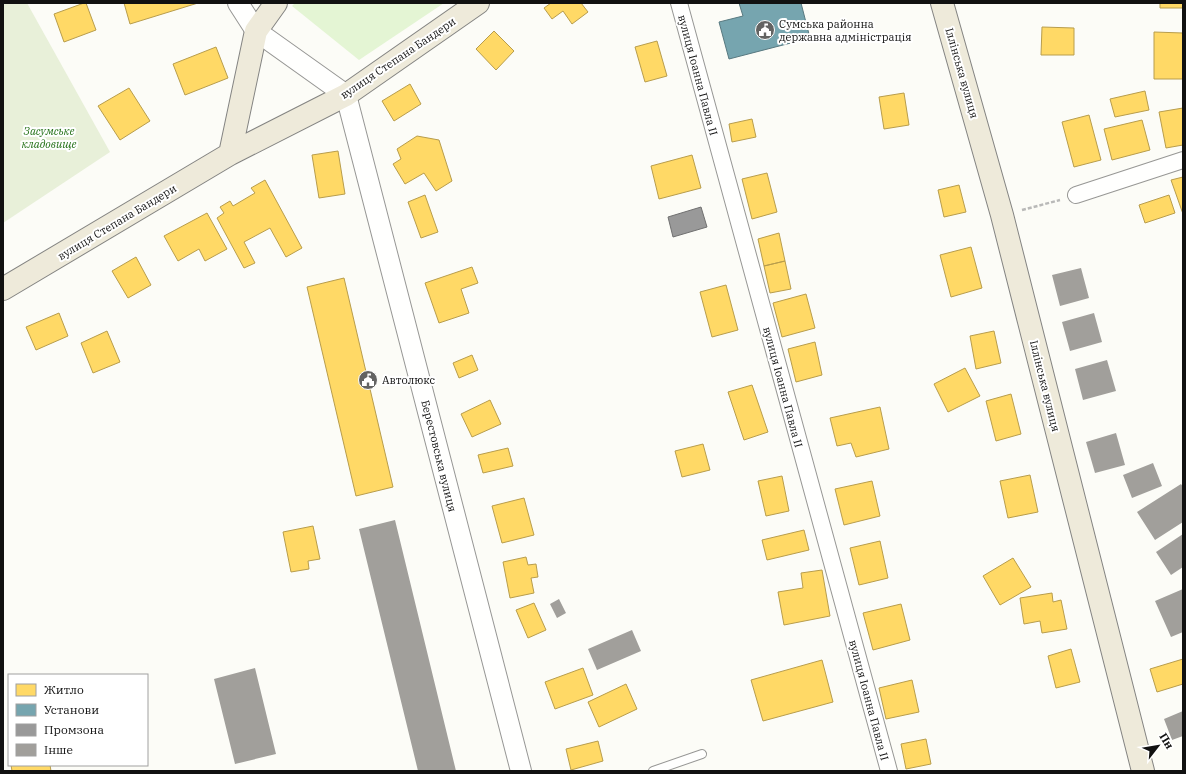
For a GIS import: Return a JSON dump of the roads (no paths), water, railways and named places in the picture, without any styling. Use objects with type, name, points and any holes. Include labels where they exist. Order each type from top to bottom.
[{"type":"main road","points":[[230,154],[256,31],[276,3]]},
{"type":"main road","name":"вулиця Степана Бандери","points":[[3,289],[230,154],[346,94],[478,3]]},
{"type":"main road","name":"Іллінська вулиця","points":[[942,3],[1002,215],[1142,771]]},
{"type":"street","points":[[238,3],[256,31],[346,94]]},
{"type":"street","name":"вулиця Іоанна Павла II","points":[[679,3],[889,771]]},
{"type":"street","name":"Берестовська вулиця","points":[[346,94],[521,771]]},
{"type":"street","points":[[1076,195],[1183,160]]},
{"type":"lane","points":[[653,771],[702,754]]},
{"type":"place","name":"Сумська районна державна адміністрація","points":[[765,30]]},
{"type":"place","name":"Автолюкс","points":[[368,380]]},
{"type":"park label","name":"Засумське кладовище","points":[[49,137]]}]
